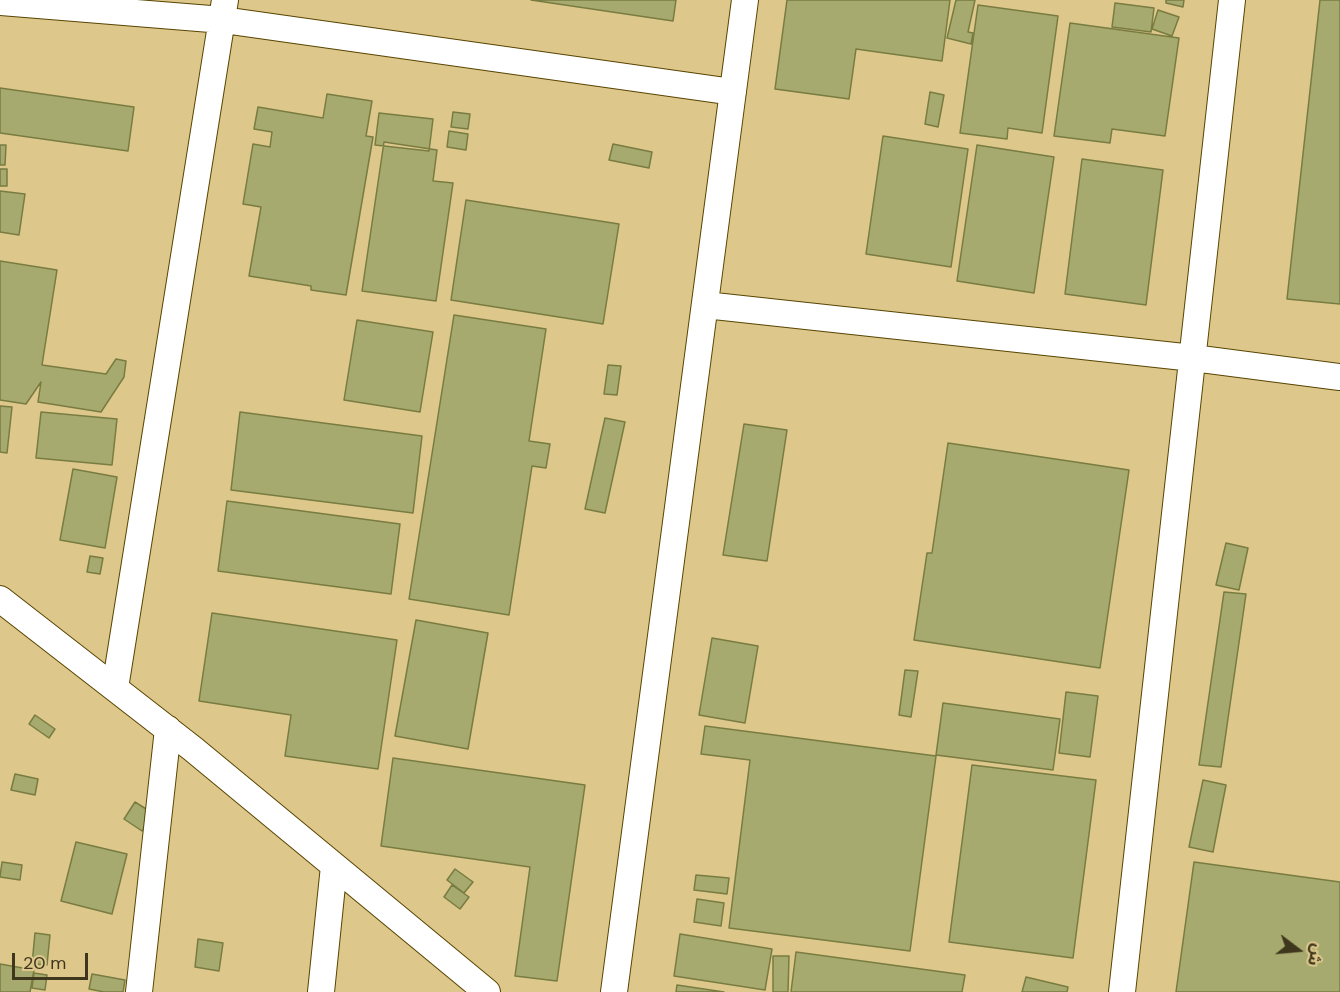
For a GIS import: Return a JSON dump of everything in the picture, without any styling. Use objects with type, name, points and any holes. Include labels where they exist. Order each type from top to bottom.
[{"type":"street","points":[[614,992],[745,0]]},
{"type":"street","points":[[1122,992],[1232,0]]},
{"type":"street","points":[[0,2],[224,10],[733,92]]},
{"type":"street","points":[[115,688],[224,10]]},
{"type":"street","points":[[705,305],[1193,358],[1340,377]]},
{"type":"street","points":[[0,599],[168,729],[487,992]]},
{"type":"street","points":[[139,992],[168,729]]},
{"type":"street","points":[[321,992],[334,866]]},
{"type":"building","points":[[531,0],[676,0],[673,21]]},
{"type":"building","points":[[787,0],[950,0],[942,61],[856,49],[849,99],[775,89]]},
{"type":"building","points":[[956,0],[975,0],[968,32],[973,33],[971,44],[947,38]]},
{"type":"building","points":[[1166,0],[1184,0],[1183,7],[1166,3]]},
{"type":"building","points":[[1320,0],[1340,0],[1340,304],[1287,299]]},
{"type":"building","points":[[1115,3],[1154,8],[1151,32],[1112,27]]},
{"type":"building","points":[[978,5],[1058,16],[1042,133],[1008,128],[1007,139],[960,133]]},
{"type":"building","points":[[1158,10],[1179,17],[1172,36],[1152,29]]},
{"type":"building","points":[[1070,23],[1179,38],[1165,136],[1112,129],[1110,143],[1054,136]]},
{"type":"building","points":[[0,88],[134,107],[128,151],[0,133]]},
{"type":"building","points":[[930,92],[944,95],[938,127],[925,124]]},
{"type":"building","points":[[327,94],[372,101],[366,136],[373,137],[346,295],[311,290],[311,286],[249,276],[261,207],[243,204],[253,144],[270,147],[272,132],[254,129],[258,107],[323,118]]},
{"type":"building","points":[[453,112],[470,114],[468,129],[451,127]]},
{"type":"building","points":[[379,113],[433,119],[429,151],[375,145]]},
{"type":"building","points":[[449,131],[468,134],[466,150],[447,147]]},
{"type":"building","points":[[883,136],[968,149],[951,267],[866,254]]},
{"type":"building","points":[[384,142],[437,150],[433,181],[453,183],[436,301],[362,291]]},
{"type":"building","points":[[613,144],[652,152],[649,168],[609,160]]},
{"type":"building","points":[[0,145],[6,145],[5,165],[0,165]]},
{"type":"building","points":[[977,145],[1054,157],[1034,293],[957,281]]},
{"type":"building","points":[[1082,159],[1163,170],[1146,305],[1065,294]]},
{"type":"building","points":[[0,169],[7,169],[7,186],[0,186]]},
{"type":"building","points":[[0,191],[25,194],[19,235],[0,232]]},
{"type":"building","points":[[466,200],[619,224],[603,324],[451,300]]},
{"type":"building","points":[[0,261],[57,270],[42,365],[106,374],[116,359],[126,361],[124,377],[101,412],[38,402],[41,382],[26,404],[0,400]]},
{"type":"building","points":[[454,315],[546,329],[529,441],[550,444],[546,468],[532,466],[509,615],[409,599]]},
{"type":"building","points":[[357,320],[433,332],[420,412],[344,400]]},
{"type":"building","points":[[608,365],[621,366],[617,395],[604,394]]},
{"type":"building","points":[[0,406],[12,407],[7,453],[0,452]]},
{"type":"building","points":[[41,412],[117,419],[112,465],[36,458]]},
{"type":"building","points":[[240,412],[422,436],[413,513],[231,490]]},
{"type":"building","points":[[605,418],[625,422],[605,513],[585,509]]},
{"type":"building","points":[[744,424],[787,430],[767,561],[723,555]]},
{"type":"building","points":[[948,443],[1129,470],[1100,668],[914,640],[927,553],[932,553]]},
{"type":"building","points":[[73,469],[117,477],[105,548],[60,540]]},
{"type":"building","points":[[227,501],[400,524],[391,594],[218,571]]},
{"type":"building","points":[[1226,543],[1248,548],[1239,590],[1216,585]]},
{"type":"building","points":[[90,556],[103,558],[100,574],[87,572]]},
{"type":"building","points":[[1224,592],[1246,594],[1221,767],[1199,765]]},
{"type":"building","points":[[212,613],[397,640],[378,769],[285,756],[291,715],[199,701]]},
{"type":"building","points":[[416,620],[488,633],[468,749],[395,736]]},
{"type":"building","points":[[712,638],[758,646],[745,723],[699,715]]},
{"type":"building","points":[[905,670],[918,671],[911,717],[899,715]]},
{"type":"building","points":[[1066,692],[1098,696],[1090,757],[1059,753]]},
{"type":"building","points":[[943,703],[1060,719],[1053,770],[936,755]]},
{"type":"building","points":[[35,715],[55,729],[49,738],[29,724]]},
{"type":"building","points":[[705,726],[936,756],[910,951],[729,928],[750,760],[701,754]]},
{"type":"building","points":[[393,758],[585,785],[557,981],[515,976],[530,867],[381,846]]},
{"type":"building","points":[[972,765],[1096,780],[1073,958],[949,942]]},
{"type":"building","points":[[15,774],[38,779],[35,795],[11,790]]},
{"type":"building","points":[[1203,780],[1226,785],[1213,852],[1189,847]]},
{"type":"building","points":[[135,802],[154,814],[142,831],[124,819]]},
{"type":"building","points":[[76,842],[127,854],[112,914],[61,901]]},
{"type":"building","points":[[2,862],[22,865],[20,880],[0,877]]},
{"type":"building","points":[[1194,862],[1340,882],[1340,992],[1176,992]]},
{"type":"building","points":[[455,869],[473,882],[464,893],[447,880]]},
{"type":"building","points":[[696,875],[729,878],[727,894],[694,890]]},
{"type":"building","points":[[452,885],[469,897],[460,909],[444,897]]},
{"type":"building","points":[[697,899],[724,903],[721,926],[694,922]]},
{"type":"building","points":[[35,933],[50,935],[47,965],[32,964]]},
{"type":"building","points":[[680,934],[772,949],[765,990],[674,976]]},
{"type":"building","points":[[198,939],[223,943],[219,971],[195,967]]},
{"type":"building","points":[[796,952],[965,975],[962,992],[791,992]]},
{"type":"building","points":[[773,956],[789,956],[788,992],[773,992]]},
{"type":"building","points":[[0,964],[34,970],[30,992],[0,992]]},
{"type":"building","points":[[34,973],[47,975],[45,990],[32,988]]},
{"type":"building","points":[[92,974],[125,980],[123,992],[89,989]]},
{"type":"building","points":[[1026,977],[1068,987],[1067,992],[1022,992]]},
{"type":"building","points":[[677,985],[724,992],[676,992]]}]
